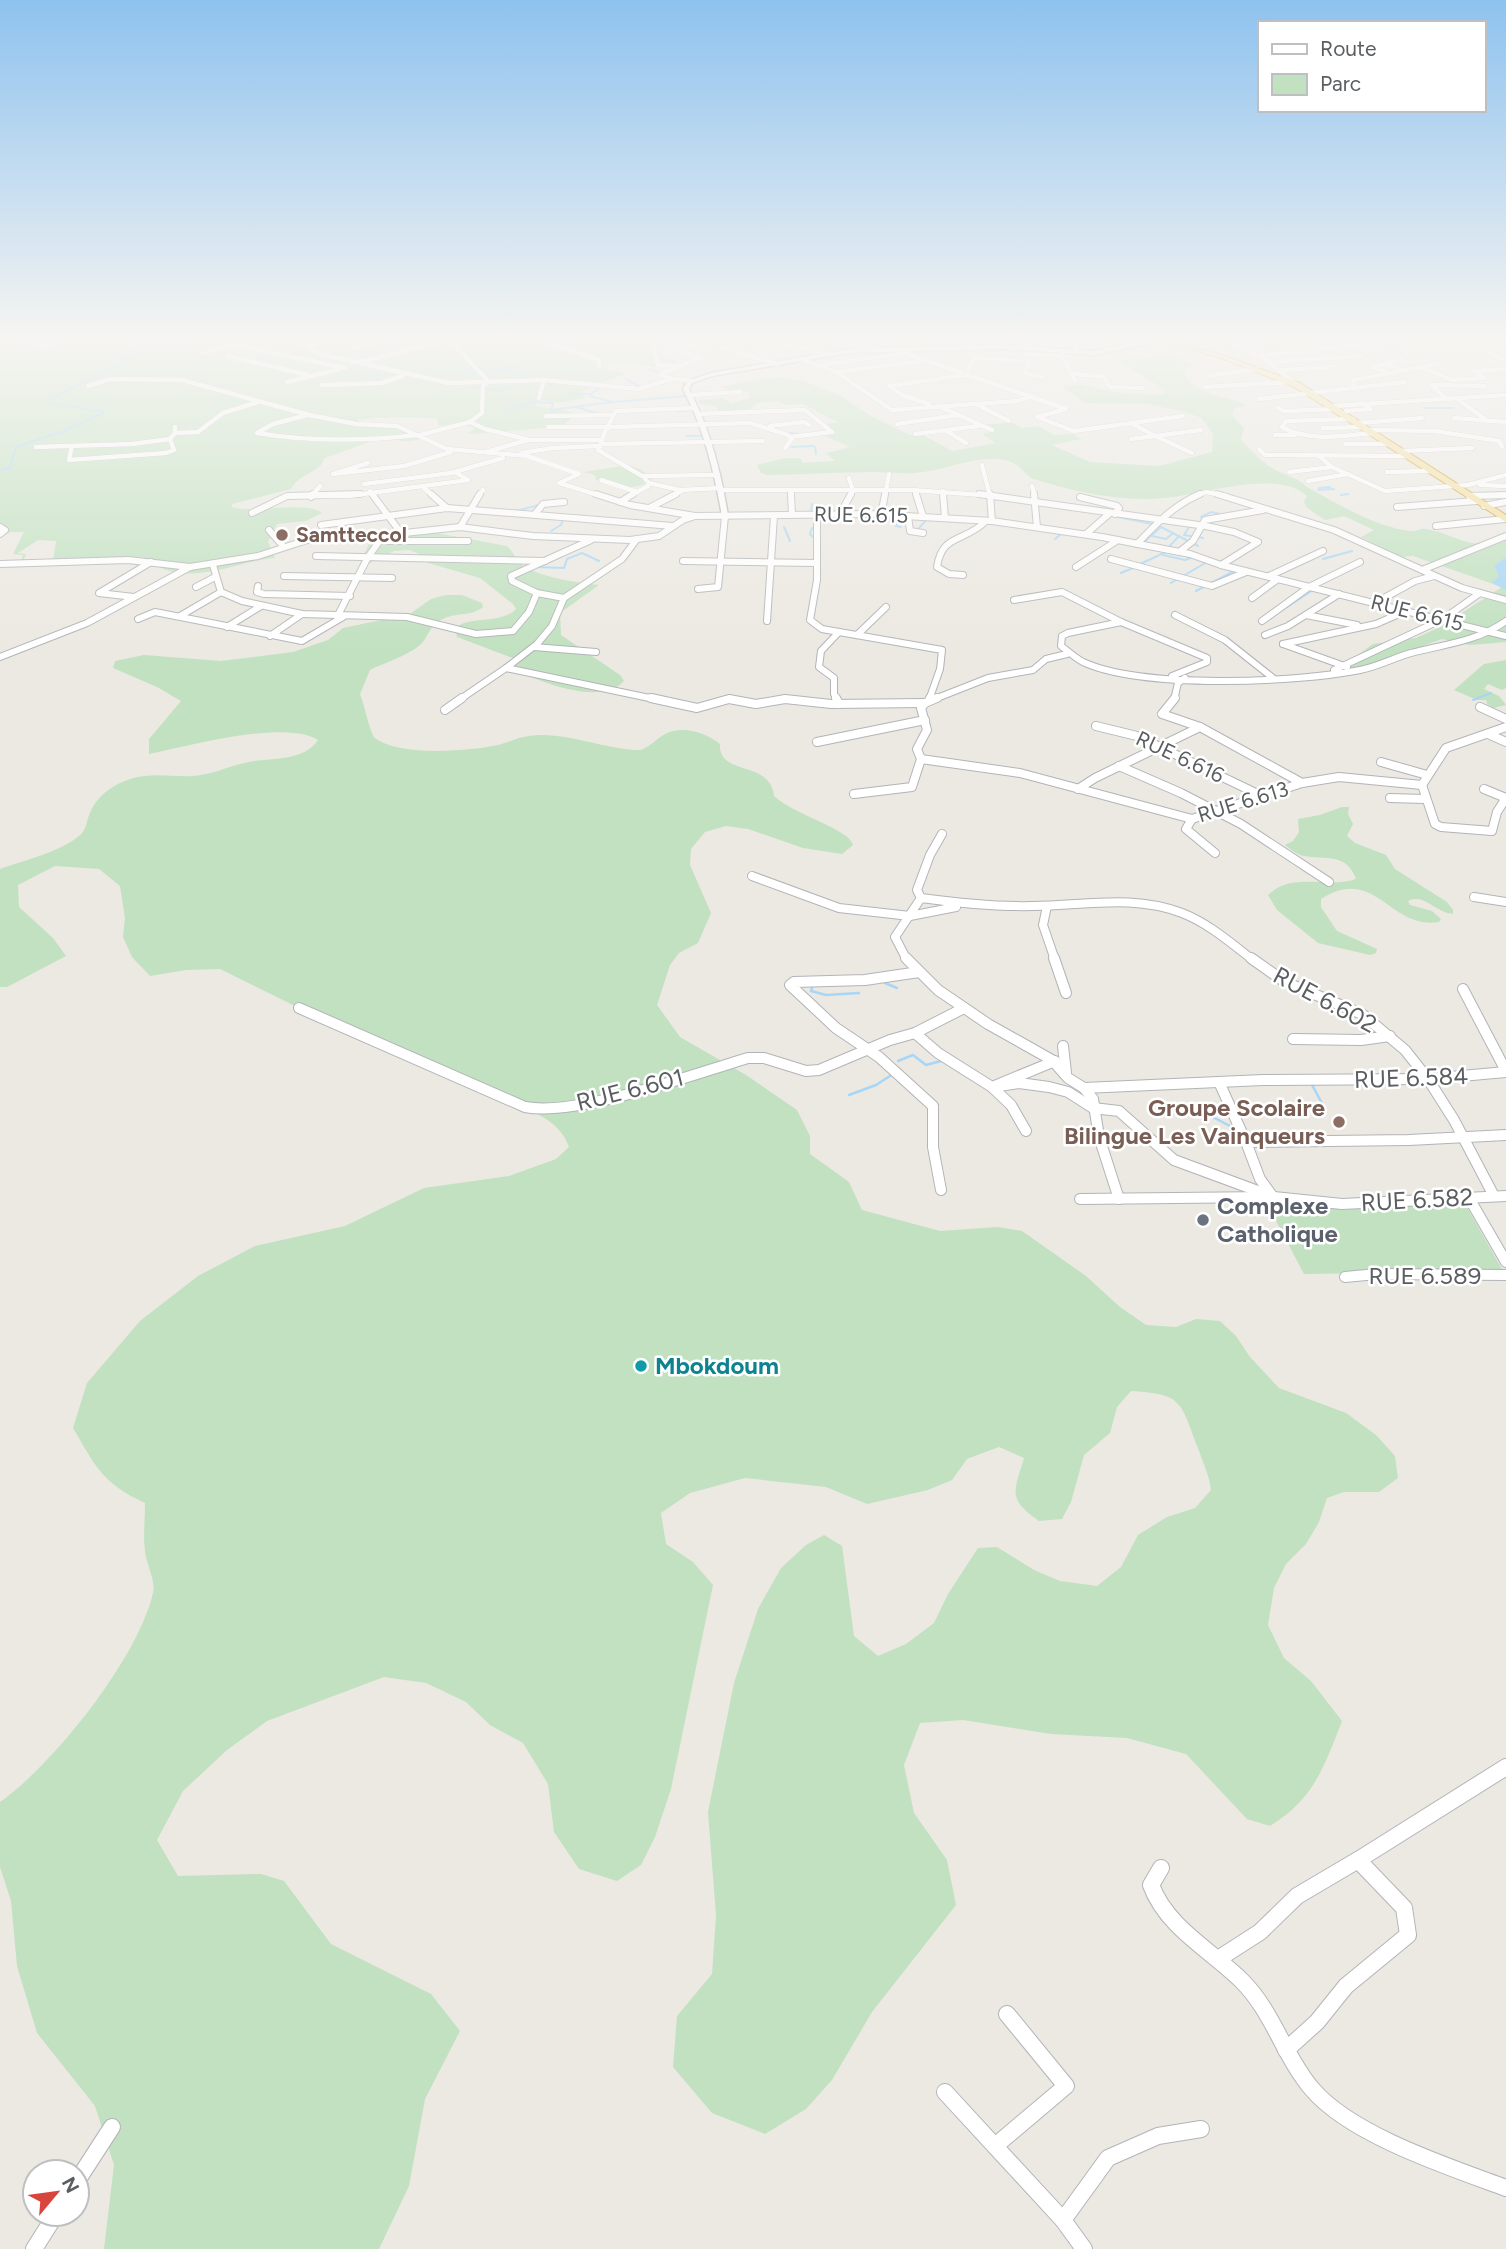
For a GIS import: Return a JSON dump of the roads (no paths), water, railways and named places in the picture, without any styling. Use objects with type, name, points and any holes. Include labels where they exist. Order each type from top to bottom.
[{"type":"highway","points":[[1384,440],[1505,519]]},
{"type":"street","points":[[36,447],[157,440]]},
{"type":"street","points":[[72,446],[69,460],[152,455],[174,450],[171,440]]},
{"type":"street","points":[[427,440],[440,448],[530,457],[579,474],[559,483],[620,502],[695,516]]},
{"type":"street","points":[[482,454],[528,440],[601,443],[763,441]]},
{"type":"street","points":[[602,440],[598,450],[601,453],[649,483],[685,490],[792,492],[915,489],[989,495],[1199,527],[1241,535],[1258,542],[1221,565]]},
{"type":"street","points":[[698,589],[718,587],[725,516],[722,489],[709,440]]},
{"type":"street","points":[[785,448],[791,440]]},
{"type":"street","points":[[962,440],[967,443]]},
{"type":"street","points":[[1164,440],[1192,453]]},
{"type":"street","points":[[1493,440],[1501,442],[1502,447]]},
{"type":"street","points":[[364,484],[454,472],[543,449],[601,443]]},
{"type":"street","points":[[1449,447],[1461,443]]},
{"type":"street","points":[[1345,444],[1390,444]]},
{"type":"street","points":[[1259,449],[1265,455],[1319,456],[1406,453],[1449,447],[1472,448]]},
{"type":"street","points":[[368,463],[333,474],[406,466],[455,450]]},
{"type":"street","points":[[1319,456],[1332,467],[1385,491],[1473,484],[1506,486]]},
{"type":"street","points":[[1377,462],[1418,462]]},
{"type":"street","points":[[962,575],[948,575],[937,567],[942,546],[949,540],[970,534],[989,521],[989,495],[982,465]]},
{"type":"street","points":[[1289,472],[1332,467]]},
{"type":"street","points":[[1387,471],[1431,471]]},
{"type":"street","points":[[253,513],[285,497],[372,494],[468,480],[454,472]]},
{"type":"street","points":[[357,473],[401,533]]},
{"type":"street","points":[[881,515],[890,474]]},
{"type":"street","points":[[1308,481],[1348,474]]},
{"type":"street","points":[[642,477],[718,475]]},
{"type":"street","points":[[1473,484],[1506,475]]},
{"type":"street","points":[[840,514],[852,491],[849,478]]},
{"type":"street","points":[[601,480],[637,492]]},
{"type":"street","points":[[620,502],[649,483]]},
{"type":"street","points":[[312,497],[320,486]]},
{"type":"street","points":[[1032,486],[1039,518],[1037,527]]},
{"type":"street","points":[[424,488],[447,508]]},
{"type":"street","points":[[915,489],[923,516]]},
{"type":"street","points":[[650,508],[685,490]]},
{"type":"street","points":[[460,527],[469,509],[483,491]]},
{"type":"street","points":[[943,491],[945,518]]},
{"type":"street","points":[[792,492],[792,515]]},
{"type":"street","points":[[1137,544],[1158,521],[1184,501],[1206,492],[1352,536],[1422,570]]},
{"type":"street","points":[[1080,497],[1119,508],[1086,534]]},
{"type":"street","points":[[1397,507],[1473,498],[1505,498]]},
{"type":"street","points":[[1485,506],[1505,498]]},
{"type":"street","points":[[535,514],[537,508],[544,503],[564,502]]},
{"type":"street","points":[[321,525],[447,508],[673,526]]},
{"type":"street","points":[[1179,552],[1193,541],[1199,527],[1209,519],[1264,509]]},
{"type":"street","points":[[817,514],[816,597],[810,620],[816,626],[839,632],[942,650],[940,669],[927,702],[921,708],[927,730],[917,749],[921,759],[912,786],[854,794]]},
{"type":"street","name":"RUE 6.615","points":[[0,564],[34,565],[94,560],[213,565],[258,556],[307,540],[382,538],[401,533],[460,527],[530,536],[593,540],[637,539],[659,536],[695,516],[923,516],[1037,527],[1179,552],[1221,565],[1506,636]]},
{"type":"street","points":[[766,621],[774,516]]},
{"type":"street","points":[[908,516],[909,530],[923,533]]},
{"type":"street","points":[[583,538],[600,519]]},
{"type":"street","points":[[1436,526],[1505,519]]},
{"type":"street","points":[[0,527],[5,530],[0,534]]},
{"type":"street","points":[[464,552],[477,528]]},
{"type":"street","points":[[269,530],[283,546]]},
{"type":"street","name":"RUE 6.615","points":[[1422,570],[1506,536]]},
{"type":"street","points":[[138,619],[155,612],[305,641],[340,617],[368,557],[382,538],[468,541]]},
{"type":"street","points":[[445,710],[534,647],[559,614],[564,598],[621,559],[637,539]]},
{"type":"street","points":[[564,598],[537,593],[518,585],[512,581],[511,576],[593,540]]},
{"type":"street","points":[[1076,567],[1118,540]]},
{"type":"street","points":[[1268,577],[1323,551]]},
{"type":"street","points":[[316,556],[545,561]]},
{"type":"street","points":[[1111,559],[1212,586],[1247,571]]},
{"type":"street","points":[[683,561],[817,563]]},
{"type":"street","points":[[134,597],[99,593],[151,562]]},
{"type":"street","points":[[1262,621],[1309,587],[1360,562]]},
{"type":"street","points":[[213,565],[221,592],[261,606],[302,614],[340,617],[407,617],[476,634],[513,631],[530,612],[537,593]]},
{"type":"street","points":[[0,657],[75,629],[190,566]]},
{"type":"street","name":"RUE 6.615","points":[[1422,570],[1480,593],[1506,600]]},
{"type":"street","points":[[284,576],[393,578]]},
{"type":"street","points":[[1375,603],[1415,581],[1434,576]]},
{"type":"street","points":[[196,587],[215,577]]},
{"type":"street","points":[[1252,598],[1278,579]]},
{"type":"street","points":[[258,586],[257,592],[264,594],[350,596]]},
{"type":"street","points":[[180,616],[221,592]]},
{"type":"street","points":[[1014,600],[1060,592],[1121,622],[1207,658],[1207,662],[1169,678]]},
{"type":"street","points":[[1331,673],[1443,619],[1480,593]]},
{"type":"street","points":[[1265,635],[1288,626],[1339,594]]},
{"type":"street","points":[[227,627],[261,606]]},
{"type":"street","points":[[857,635],[886,607]]},
{"type":"street","points":[[1358,671],[1283,644],[1392,619],[1408,610]]},
{"type":"street","points":[[270,636],[302,614]]},
{"type":"street","points":[[1175,615],[1225,640],[1273,678]]},
{"type":"street","points":[[1306,615],[1364,626]]},
{"type":"street","points":[[1121,622],[1062,636],[1061,646],[1067,654],[1097,667],[1132,676],[1273,678],[1358,671],[1410,654],[1468,643],[1492,633],[1506,621]]},
{"type":"street","points":[[839,632],[821,651],[819,667],[834,678],[834,694],[839,704]]},
{"type":"street","points":[[534,647],[596,652]]},
{"type":"street","points":[[506,668],[697,708],[729,699],[756,704],[785,699],[839,704],[927,702],[996,675],[1033,670],[1046,659],[1067,654]]},
{"type":"street","points":[[1186,678],[1178,683],[1174,702],[1162,714],[1199,727],[1302,783]]},
{"type":"street","points":[[1480,707],[1506,719]]},
{"type":"street","points":[[817,742],[925,720]]},
{"type":"street","name":"RUE 6.616","points":[[1096,726],[1123,732],[1158,746],[1262,796]]},
{"type":"street","points":[[1078,789],[1199,727]]},
{"type":"street","points":[[1484,789],[1506,798],[1501,804],[1492,831],[1437,826],[1422,785],[1446,748],[1506,727]]},
{"type":"street","points":[[1488,734],[1506,742]]},
{"type":"street","name":"RUE 6.613","points":[[921,759],[988,767],[1192,819],[1302,783],[1356,777],[1422,785]]},
{"type":"street","points":[[1381,762],[1427,775]]},
{"type":"street","points":[[1119,766],[1191,797],[1281,849],[1315,877],[1329,881]]},
{"type":"street","points":[[1390,798],[1425,799]]},
{"type":"street","points":[[1192,819],[1186,829],[1215,853]]},
{"type":"street","points":[[921,898],[917,890],[929,855],[942,834]]},
{"type":"street","points":[[752,876],[839,908],[911,916],[970,904]]},
{"type":"street","points":[[1474,897],[1506,902]]},
{"type":"street","points":[[921,898],[970,904]]},
{"type":"street","points":[[921,898],[895,937],[897,946],[919,972],[964,1008],[993,1029],[1055,1061],[1067,1077],[1084,1088],[1093,1099],[1093,1108],[1119,1199]]},
{"type":"street","name":"RUE 6.602","points":[[970,904],[1047,906],[1127,901],[1155,905],[1202,920],[1284,982],[1362,1014],[1390,1036],[1427,1078],[1465,1140],[1494,1196]]},
{"type":"street","points":[[1047,906],[1042,925],[1066,993]]},
{"type":"street","points":[[919,972],[865,980],[794,982],[790,985],[836,1028],[869,1051],[933,1106],[933,1147],[941,1190]]},
{"type":"street","points":[[1463,989],[1506,1072]]},
{"type":"street","name":"RUE 6.601","points":[[299,1009],[525,1107],[541,1110],[613,1097],[748,1058],[764,1058],[812,1071],[915,1032],[964,1008]]},
{"type":"street","points":[[915,1032],[938,1053],[992,1087],[1011,1105],[1026,1131]]},
{"type":"street","points":[[1293,1039],[1360,1040],[1390,1036]]},
{"type":"street","points":[[1063,1046],[1067,1077]]},
{"type":"street","points":[[992,1087],[1055,1061]]},
{"type":"street","name":"RUE 6.584","points":[[1084,1088],[1427,1078],[1506,1072]]},
{"type":"street","points":[[1219,1082],[1260,1179],[1273,1197]]},
{"type":"street","name":"RUE 6.582","points":[[992,1087],[1019,1083],[1049,1087],[1068,1092],[1093,1108],[1119,1111],[1174,1160],[1273,1197],[1342,1204],[1506,1196]]},
{"type":"street","points":[[1246,1142],[1413,1138],[1465,1140],[1506,1135]]},
{"type":"street","points":[[1080,1199],[1273,1197]]},
{"type":"street","points":[[1469,1198],[1506,1262]]},
{"type":"street","name":"RUE 6.589","points":[[1345,1278],[1377,1274],[1506,1275]]},
{"type":"street","points":[[1218,1959],[1260,1932],[1297,1896],[1506,1767]]},
{"type":"street","points":[[1286,2050],[1317,2022],[1346,1986],[1408,1935],[1404,1908],[1358,1860]]},
{"type":"street","points":[[1161,1868],[1151,1885],[1153,1896],[1257,1997],[1286,2050],[1311,2088],[1329,2107],[1427,2157],[1506,2188]]},
{"type":"street","points":[[995,2146],[1066,2087],[1007,2014]]},
{"type":"street","points":[[945,2092],[1063,2220],[1084,2249]]},
{"type":"street","points":[[91,2159],[112,2127]]},
{"type":"street","points":[[1063,2220],[1108,2158],[1158,2136],[1201,2129]]},
{"type":"street","points":[[34,2249],[47,2228]]},
{"type":"waterway","points":[[0,470],[10,468],[16,447],[37,440]]},
{"type":"waterway","points":[[791,447],[814,446]]},
{"type":"waterway","points":[[815,447],[816,454]]},
{"type":"waterway","points":[[1319,488],[1330,487]]},
{"type":"waterway","points":[[1318,490],[1334,489]]},
{"type":"waterway","points":[[1341,495],[1348,494]]},
{"type":"waterway","points":[[811,513],[812,504]]},
{"type":"waterway","points":[[516,511],[539,505]]},
{"type":"waterway","points":[[1201,517],[1211,512],[1224,515]]},
{"type":"waterway","points":[[1113,516],[1161,527]]},
{"type":"waterway","points":[[918,529],[928,518]]},
{"type":"waterway","points":[[551,531],[561,525],[563,520]]},
{"type":"waterway","points":[[878,520],[898,521],[896,526],[901,527]]},
{"type":"waterway","points":[[1191,524],[1184,535],[1203,538]]},
{"type":"waterway","points":[[784,527],[790,541]]},
{"type":"waterway","points":[[1143,543],[1161,527]]},
{"type":"waterway","points":[[1161,527],[1173,533]]},
{"type":"waterway","points":[[812,528],[810,534],[814,538]]},
{"type":"waterway","points":[[1055,539],[1062,533]]},
{"type":"waterway","points":[[1152,536],[1166,539],[1173,533]]},
{"type":"waterway","points":[[1173,533],[1179,536]]},
{"type":"waterway","points":[[1167,549],[1179,536]]},
{"type":"waterway","points":[[1179,536],[1198,546]]},
{"type":"waterway","points":[[1323,559],[1352,551]]},
{"type":"waterway","points":[[1140,564],[1166,552]]},
{"type":"waterway","points":[[535,567],[564,568],[567,559],[582,553],[599,561]]},
{"type":"waterway","points":[[1163,555],[1185,560],[1193,557]]},
{"type":"waterway","points":[[1506,560],[1499,566],[1505,577],[1497,583],[1506,587]]},
{"type":"waterway","points":[[1171,583],[1207,562]]},
{"type":"waterway","points":[[1121,573],[1135,567]]},
{"type":"waterway","points":[[1196,591],[1234,571]]},
{"type":"waterway","points":[[1281,611],[1313,590]]},
{"type":"waterway","points":[[1473,700],[1491,693]]},
{"type":"waterway","points":[[885,983],[897,988]]},
{"type":"waterway","points":[[813,985],[811,991],[826,995],[859,993]]},
{"type":"waterway","points":[[898,1061],[913,1055],[926,1065],[941,1061]]},
{"type":"waterway","points":[[849,1095],[876,1085],[893,1074]]},
{"type":"waterway","points":[[1311,1083],[1324,1107]]},
{"type":"waterway","points":[[1198,1108],[1226,1108]]},
{"type":"waterway","points":[[1199,1110],[1234,1128]]},
{"type":"place","name":"Samtteccol","points":[[282,535]]},
{"type":"place","name":"Groupe Scolaire Bilingue Les Vainqueurs","points":[[1339,1122]]},
{"type":"place","name":"Complexe Catholique","points":[[1203,1220]]},
{"type":"place","name":"Mbokdoum","points":[[641,1366]]}]
